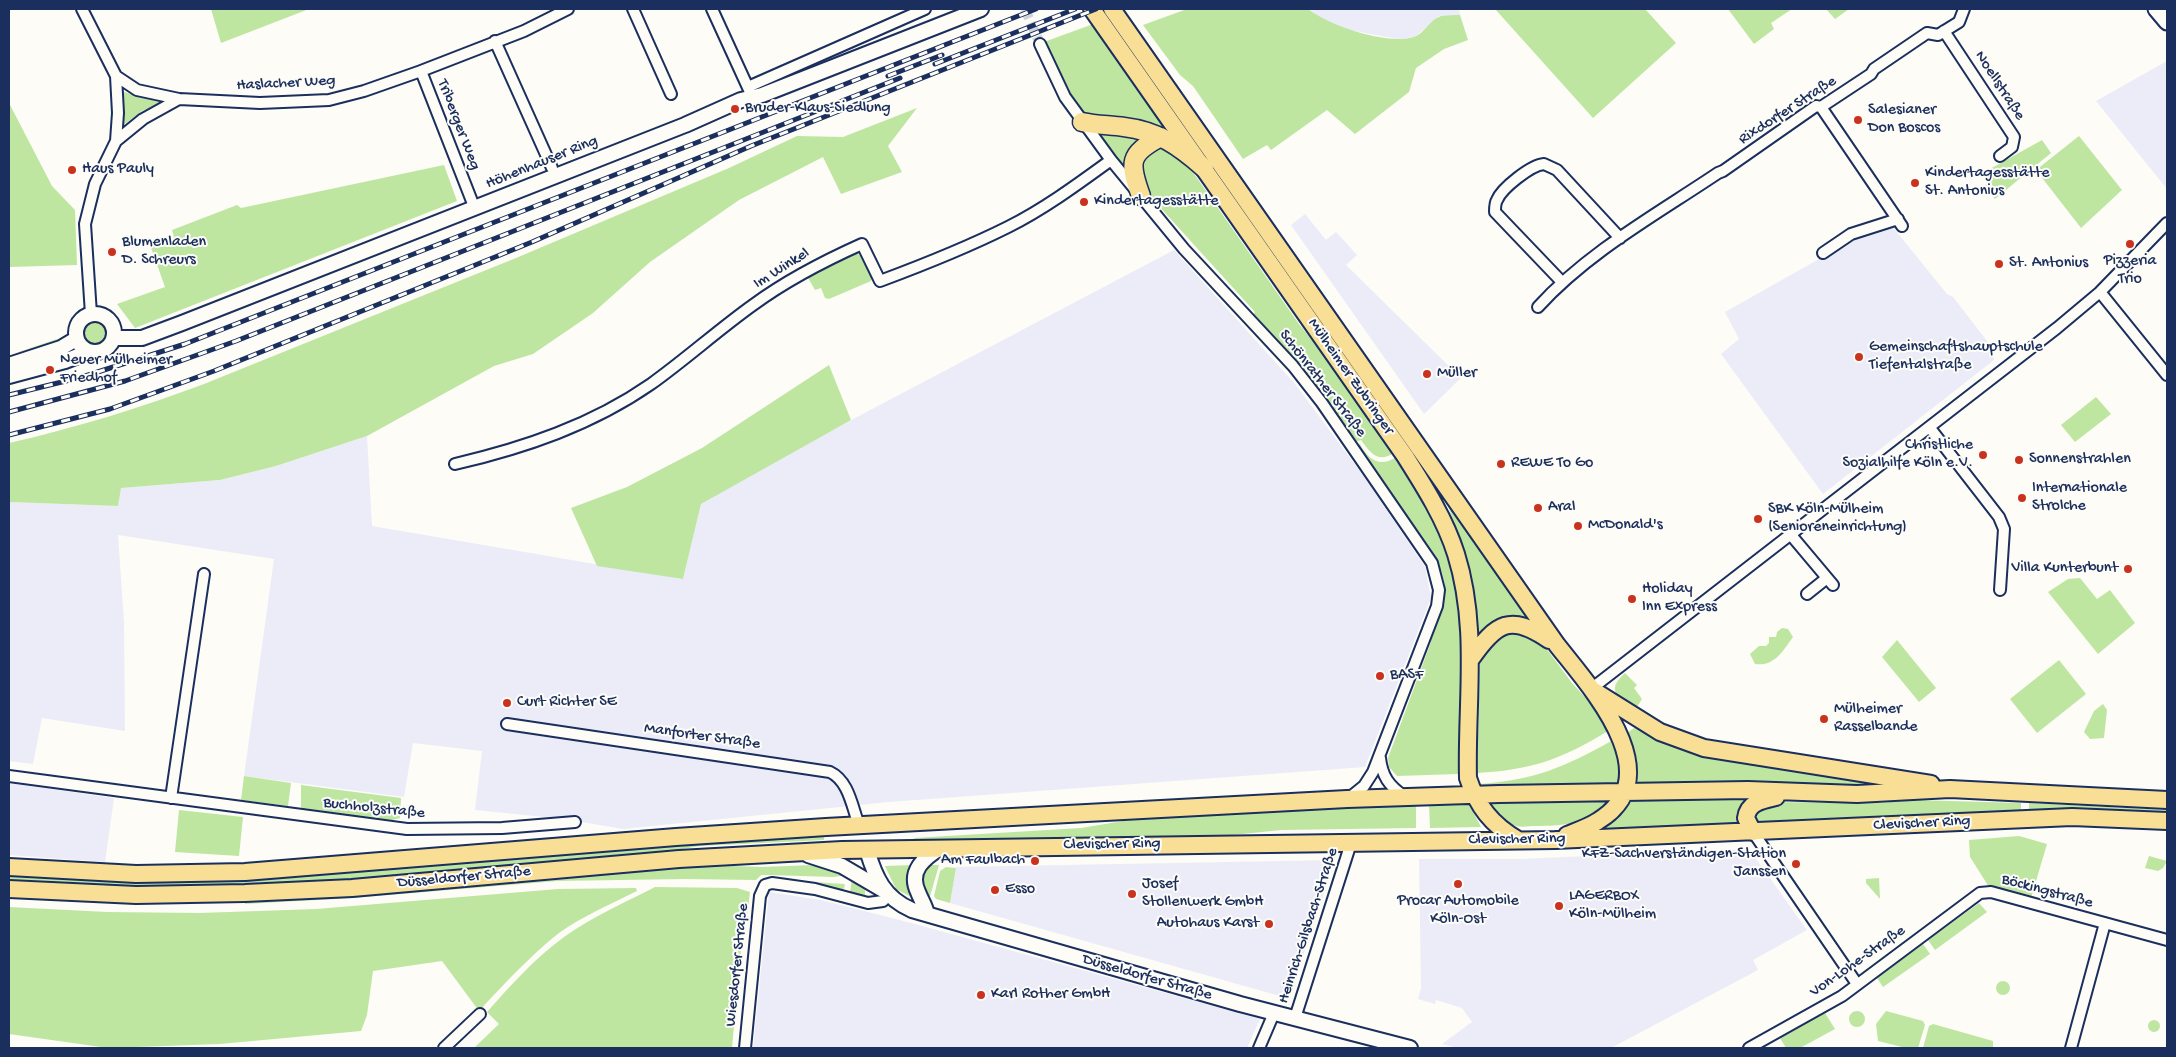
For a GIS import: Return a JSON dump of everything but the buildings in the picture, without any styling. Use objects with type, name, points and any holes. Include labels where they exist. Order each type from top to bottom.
[{"type":"highway","points":[[1082,122],[1103,127],[1123,127],[1145,131],[1174,142],[1204,168]]},
{"type":"highway","points":[[1141,196],[1132,172],[1135,158],[1143,146],[1161,138]]},
{"type":"main road","name":"Mülheimer Zubringer","points":[[1092,9],[1405,456],[1448,532],[1462,580],[1470,633],[1468,778],[1474,795],[1491,821],[1518,840]]},
{"type":"main road","name":"Mülheimer Zubringer","points":[[1112,9],[1557,645],[1591,689]]},
{"type":"main road","points":[[2156,9],[2167,22]]},
{"type":"main road","points":[[1471,659],[1489,634],[1506,625],[1524,625],[1557,645]]},
{"type":"main road","points":[[1555,840],[1599,820],[1614,807],[1624,791],[1628,765],[1623,742],[1591,689]]},
{"type":"main road","name":"Clevischer Ring","points":[[1591,689],[1660,732],[1704,748],[1920,782],[1950,790]]},
{"type":"main road","name":"Clevischer Ring","points":[[859,826],[1405,797],[1624,791],[1748,790],[1857,794],[1950,790],[2167,800]]},
{"type":"main road","points":[[1753,832],[1746,818],[1749,808],[1758,802],[1791,793]]},
{"type":"main road","name":"Clevischer Ring","points":[[867,850],[1555,840],[2072,817],[2167,821]]},
{"type":"main road","points":[[859,826],[867,850]]},
{"type":"main road","name":"Düsseldorfer Straße","points":[[9,867],[136,874],[245,872],[676,837],[859,826]]},
{"type":"main road","name":"Düsseldorfer Straße","points":[[9,889],[136,895],[245,893],[352,888],[679,859],[867,850]]},
{"type":"street","name":"Haslacher Weg","points":[[82,9],[116,76],[116,140],[95,184],[85,224],[92,314]]},
{"type":"street","name":"Triberger Weg","points":[[475,209],[421,71],[524,31],[568,9]]},
{"type":"street","points":[[632,9],[671,94]]},
{"type":"street","points":[[712,9],[750,92]]},
{"type":"street","name":"Höhenhauser Ring","points":[[114,338],[142,338],[475,209],[685,125],[925,9]]},
{"type":"street","name":"Höhenhauser Ring","points":[[750,92],[762,95],[981,9]]},
{"type":"street","name":"Rixdorfer Straße","points":[[1538,307],[1561,281],[1620,238],[1718,172],[1723,172],[1816,106],[1821,107],[1927,33],[1938,35],[1959,22],[1964,9]]},
{"type":"street","name":"Noellstraße","points":[[1944,31],[2014,137],[2012,147],[2000,156]]},
{"type":"street","points":[[495,41],[552,168]]},
{"type":"street","name":"Schönrather Straße","points":[[1040,44],[1065,97],[1082,122],[1184,249],[1299,373],[1322,403],[1432,563],[1439,590],[1437,606],[1380,757],[1364,786],[1347,800]]},
{"type":"street","name":"Haslacher Weg","points":[[116,76],[137,90],[179,99],[260,103],[328,100],[364,92],[421,71]]},
{"type":"street","name":"Haslacher Weg","points":[[116,140],[143,119],[179,99]]},
{"type":"street","points":[[1821,107],[1900,223],[1851,234],[1823,253]]},
{"type":"street","name":"Im Winkel","points":[[456,464],[506,452],[542,440],[616,406],[651,384],[755,304],[827,260],[862,244],[880,281],[945,256],[1009,227],[1062,196],[1111,160]]},
{"type":"street","points":[[1561,281],[1495,212],[1495,202],[1501,193],[1529,170],[1544,164],[1557,170],[1620,238]]},
{"type":"street","points":[[1591,689],[1930,428],[2100,292],[2167,223]]},
{"type":"street","points":[[2100,292],[2167,375]]},
{"type":"street","points":[[9,376],[65,361],[88,352],[101,352],[107,349],[114,338],[111,323],[105,317],[92,314],[79,322],[76,330],[76,339],[88,352]]},
{"type":"street","points":[[9,364],[61,348],[76,339]]},
{"type":"street","points":[[1930,428],[1998,517],[2004,528],[2000,590]]},
{"type":"street","points":[[1791,535],[1830,582],[1807,594]]},
{"type":"street","points":[[171,798],[204,574]]},
{"type":"street","name":"Manforter Straße","points":[[507,724],[830,772],[837,775],[843,784],[859,826]]},
{"type":"street","points":[[1380,757],[1381,770],[1387,781],[1405,797]]},
{"type":"street","name":"Buchholzstraße","points":[[9,776],[407,829],[502,828],[575,822]]},
{"type":"street","points":[[1753,832],[1857,984]]},
{"type":"street","name":"Heinrich-Gilsbach-Straße","points":[[1295,1018],[1351,843]]},
{"type":"street","points":[[927,914],[925,904],[916,887],[915,874],[925,858],[940,848]]},
{"type":"street","points":[[867,850],[875,876],[886,893]]},
{"type":"street","name":"Düsseldorfer Straße","points":[[796,852],[842,866],[906,907],[927,914],[1274,1013],[1410,1048]]},
{"type":"street","name":"Wiesdorfer Straße","points":[[745,1048],[760,896],[765,885],[772,883],[815,889],[868,903],[882,901],[886,893]]},
{"type":"street","name":"Von-Lohe-Straße","points":[[1749,1048],[1842,996],[1980,892]]},
{"type":"street","name":"Böckingstraße","points":[[1980,892],[1992,892],[2167,940]]},
{"type":"street","name":"Böckingstraße","points":[[2071,1048],[2106,924]]},
{"type":"street","points":[[1259,1048],[1274,1013]]},
{"type":"street","points":[[444,1048],[480,1014]]},
{"type":"shaded area","points":[[1308,9],[1459,9],[1460,15],[1439,16],[1415,37],[1398,39],[1349,30],[1322,19]]},
{"type":"shaded area","points":[[2167,61],[2167,189],[2096,101]]},
{"type":"shaded area","points":[[1305,214],[1326,240],[1336,232],[1357,255],[1346,265],[1461,378],[1424,414],[1291,225]]},
{"type":"shaded area","name":"Gemeinschaftshauptschule Tiefentalstraße","points":[[1891,225],[1947,294],[1953,297],[1994,350],[1994,360],[1823,494],[1721,354],[1739,339],[1725,312],[1860,236]]},
{"type":"shaded area","points":[[1174,250],[1295,384],[1368,482],[1425,567],[1431,598],[1365,767],[889,802],[623,829],[564,819],[475,810],[482,751],[413,743],[404,797],[244,776],[274,559],[118,535],[124,622],[125,731],[42,718],[33,764],[9,761],[9,502],[118,506],[120,488],[220,480],[276,466],[367,436],[372,526],[683,579],[701,504],[783,456]]},
{"type":"shaded area","points":[[9,783],[114,798],[105,862],[9,855]]},
{"type":"shaded area","points":[[1749,849],[1807,930],[1753,960],[1758,970],[1611,1048],[1458,1048],[1442,1044],[1472,1022],[1462,1008],[1436,1000],[1435,1004],[1418,999],[1421,988],[1419,859],[1519,859]]},
{"type":"shaded area","points":[[1335,860],[1291,993],[1287,998],[950,903],[956,867]]},
{"type":"shaded area","points":[[769,892],[821,900],[915,924],[1260,1019],[1247,1048],[753,1048]]},
{"type":"green space","points":[[211,9],[309,9],[221,43]]},
{"type":"green space","points":[[1187,9],[1308,9],[1330,22],[1359,32],[1374,36],[1402,39],[1418,35],[1441,16],[1460,15],[1468,40],[1444,49],[1416,68],[1409,92],[1355,134],[1327,110],[1271,150],[1267,145],[1243,159],[1193,86],[1180,75],[1143,25]]},
{"type":"green space","points":[[1495,9],[1645,9],[1676,43],[1593,118]]},
{"type":"green space","points":[[1728,9],[1792,9],[1771,23],[1774,29],[1754,44]]},
{"type":"green space","points":[[1826,9],[1849,9],[1835,19]]},
{"type":"green space","points":[[1096,23],[1173,134],[1084,115],[1078,107],[1052,61],[1044,42]]},
{"type":"green space","points":[[122,91],[141,98],[160,100],[161,103],[142,111],[122,126]]},
{"type":"green space","points":[[9,103],[52,186],[75,210],[77,265],[9,267]]},
{"type":"green space","points":[[917,108],[888,146],[902,172],[841,194],[823,157],[739,200],[650,262],[593,313],[533,354],[494,366],[367,436],[276,466],[220,480],[121,488],[118,506],[9,502],[9,443],[107,417],[204,384],[516,258],[729,168],[797,136],[843,137]]},
{"type":"green space","points":[[1099,133],[1148,136],[1126,169]]},
{"type":"green space","points":[[2079,136],[2122,190],[2081,228],[2036,170]]},
{"type":"green space","points":[[2042,140],[2051,153],[1995,199],[1985,187],[1990,169]]},
{"type":"green space","points":[[1161,146],[1183,158],[1299,324],[1356,395],[1395,452],[1389,456],[1376,456],[1361,440],[1355,442],[1310,379],[1253,315],[1255,312],[1148,194],[1137,172],[1147,150]]},
{"type":"green space","points":[[444,165],[457,201],[135,328],[117,304],[165,287],[150,245],[174,237],[172,230],[237,205],[241,208]]},
{"type":"green space","points":[[853,252],[862,256],[872,278],[871,281],[829,299],[825,298],[821,288],[815,290],[807,276]]},
{"type":"green space","points":[[94,321],[103,324],[106,333],[103,342],[94,345],[85,342],[82,333],[85,324]]},
{"type":"green space","points":[[57,339],[57,343],[16,353]]},
{"type":"green space","points":[[829,365],[851,420],[701,504],[683,579],[597,566],[571,508],[627,487],[702,448]]},
{"type":"green space","points":[[2096,397],[2111,414],[2075,442],[2061,425]]},
{"type":"green space","points":[[1360,444],[1367,455],[1376,461],[1386,462],[1398,456],[1432,517],[1452,573],[1461,632],[1462,665],[1462,747],[1458,774],[1397,776],[1389,767],[1388,758],[1431,642],[1429,640],[1443,602],[1445,587],[1442,573],[1434,555],[1357,445]]},
{"type":"green space","points":[[1444,492],[1534,622],[1479,637],[1467,566]]},
{"type":"green space","points":[[2080,578],[2097,599],[2110,590],[2135,623],[2098,654],[2048,592],[2068,579]]},
{"type":"green space","points":[[1782,628],[1788,629],[1793,637],[1786,648],[1768,663],[1755,664],[1750,654],[1759,646],[1766,646],[1769,643],[1769,637],[1776,637],[1777,632]]},
{"type":"green space","points":[[1506,629],[1540,640],[1572,683],[1592,705],[1608,731],[1576,749],[1546,761],[1514,769],[1477,773],[1480,665],[1482,655]]},
{"type":"green space","points":[[1897,640],[1936,688],[1919,702],[1882,657]]},
{"type":"green space","points":[[2059,660],[2086,694],[2037,733],[2010,699]]},
{"type":"green space","points":[[1625,673],[1637,685],[1634,688],[1642,699],[1635,710],[1616,693],[1616,685]]},
{"type":"green space","points":[[2103,704],[2107,710],[2104,738],[2090,739],[2084,732],[2094,711]]},
{"type":"green space","points":[[1637,726],[1891,785],[1633,783],[1634,755],[1627,733]]},
{"type":"green space","points":[[1613,740],[1620,765],[1618,783],[1480,787],[1479,784],[1517,779],[1549,771],[1580,758]]},
{"type":"green space","points":[[244,776],[291,783],[288,806],[241,800]]},
{"type":"green space","points":[[301,785],[401,798],[400,818],[388,821],[301,809]]},
{"type":"green space","points":[[1748,799],[1743,824],[1599,829],[1627,800]]},
{"type":"green space","points":[[1609,800],[1595,814],[1577,822],[1524,827],[1515,826],[1506,821],[1491,803]]},
{"type":"green space","points":[[1915,800],[2021,803],[2021,812],[1755,824],[1753,812],[1773,802],[1879,803]]},
{"type":"green space","points":[[1468,802],[1481,827],[1430,828],[1429,804]]},
{"type":"green space","points":[[2029,803],[2167,810],[2167,814],[2029,812]]},
{"type":"green space","points":[[1416,804],[1416,828],[1281,830],[1223,836],[914,841],[914,838],[1081,828],[1129,820]]},
{"type":"green space","points":[[179,810],[243,817],[239,856],[175,852]]},
{"type":"green space","points":[[824,835],[824,840],[700,846],[648,855],[329,882],[140,889],[9,882],[9,874],[273,877],[728,840]]},
{"type":"green space","points":[[2019,836],[2047,844],[2031,898],[1989,887],[1970,857],[1969,840]]},
{"type":"green space","points":[[2149,856],[2167,861],[2163,868],[2158,871],[2145,868]]},
{"type":"green space","points":[[706,865],[762,867],[813,865],[825,866],[847,875],[834,877],[761,875],[756,880],[557,881],[353,898],[245,904],[245,902],[353,895]]},
{"type":"green space","points":[[914,865],[915,899],[896,889],[885,866]]},
{"type":"green space","points":[[924,865],[939,865],[929,900],[919,886]]},
{"type":"green space","points":[[946,867],[956,868],[950,903],[936,899],[934,896],[940,871]]},
{"type":"green space","points":[[852,878],[865,888],[865,895],[850,893]]},
{"type":"green space","points":[[1879,878],[1880,899],[1866,883],[1866,879]]},
{"type":"green space","points":[[786,880],[844,884],[845,885],[843,891]]},
{"type":"green space","points":[[655,887],[737,888],[750,892],[747,915],[744,917],[732,1048],[474,1048],[499,1024],[487,1012],[543,954],[564,937],[586,923]]},
{"type":"green space","points":[[636,888],[637,891],[587,916],[559,933],[528,961],[479,1011],[442,961],[373,971],[367,1015],[361,1031],[220,1044],[108,1048],[9,1034],[9,907],[107,912],[200,913],[316,909],[558,889]]},
{"type":"green space","points":[[1979,903],[1987,912],[1935,950],[1928,940]]},
{"type":"green space","points":[[1923,944],[1930,954],[1883,987],[1877,978]]},
{"type":"green space","points":[[2003,981],[2008,983],[2010,988],[2008,993],[2003,995],[1998,993],[1996,988],[1998,983]]},
{"type":"green space","points":[[1857,1011],[1863,1013],[1865,1019],[1863,1025],[1857,1027],[1851,1025],[1849,1019],[1851,1013]]},
{"type":"green space","points":[[1886,1011],[1923,1021],[1925,1025],[1918,1048],[1906,1048],[1878,1041],[1876,1024]]},
{"type":"green space","points":[[1825,1013],[1835,1029],[1800,1048],[1786,1048],[1780,1038]]},
{"type":"green space","points":[[2154,1020],[2160,1026],[2154,1032],[2148,1026]]},
{"type":"green space","points":[[1933,1024],[1993,1041],[1993,1048],[1923,1048],[1929,1026]]},
{"type":"tunnel","points":[[1025,9],[1040,44]]},
{"type":"railway","points":[[9,395],[82,377],[185,344],[1036,9]]},
{"type":"railway","points":[[935,64],[1075,9]]},
{"type":"railway","points":[[9,435],[110,409],[214,371],[532,242],[751,146],[1096,9]]},
{"type":"railway","points":[[888,76],[942,55]]},
{"type":"railway","points":[[9,412],[125,381],[236,341],[900,78]]},
{"type":"place","name":"Bruder-Klaus-Siedlung","points":[[735,109]]},
{"type":"place","name":"Salesianer Don Boscos","points":[[1858,120]]},
{"type":"place","name":"Haus Pauly","points":[[72,170]]},
{"type":"place","name":"Kindertagesstätte St. Antonius","points":[[1915,183]]},
{"type":"place","name":"Kindertagesstätte","points":[[1084,202]]},
{"type":"place","name":"Pizzeria Trio","points":[[2130,244]]},
{"type":"place","name":"Blumenladen D. Schreurs","points":[[112,252]]},
{"type":"place","name":"St. Antonius","points":[[1999,264]]},
{"type":"place","name":"Gemeinschaftshauptschule Tiefentalstraße","points":[[1859,357]]},
{"type":"place","name":"Neuer Mülheimer Friedhof","points":[[50,370]]},
{"type":"place","name":"Müller","points":[[1427,374]]},
{"type":"place","name":"Christliche Sozialhilfe Köln e.V.","points":[[1983,455]]},
{"type":"place","name":"Sonnenstrahlen","points":[[2019,460]]},
{"type":"place","name":"REWE To Go","points":[[1501,464]]},
{"type":"place","name":"Internationale Strolche","points":[[2022,498]]},
{"type":"place","name":"Aral","points":[[1538,508]]},
{"type":"place","name":"SBK Köln-Mülheim (Senioreneinrichtung)","points":[[1758,519]]},
{"type":"place","name":"McDonald's","points":[[1578,526]]},
{"type":"place","name":"Villa Kunterbunt","points":[[2128,569]]},
{"type":"place","name":"Holiday Inn Express","points":[[1632,599]]},
{"type":"place","name":"BASF","points":[[1380,676]]},
{"type":"place","name":"Curt Richter SE","points":[[507,703]]},
{"type":"place","name":"Mülheimer Rasselbande","points":[[1824,719]]},
{"type":"place","name":"Am Faulbach","points":[[1035,861]]},
{"type":"place","name":"KFZ-Sachverständigen-Station Janssen","points":[[1796,864]]},
{"type":"place","name":"Procar Automobile Köln-Ost","points":[[1458,884]]},
{"type":"place","name":"Esso","points":[[995,890]]},
{"type":"place","name":"Josef Stollenwerk GmbH","points":[[1132,894]]},
{"type":"place","name":"LAGERBOX Köln-Mülheim","points":[[1559,906]]},
{"type":"place","name":"Autohaus Karst","points":[[1269,924]]},
{"type":"place","name":"Karl Rother GmbH","points":[[981,995]]}]
